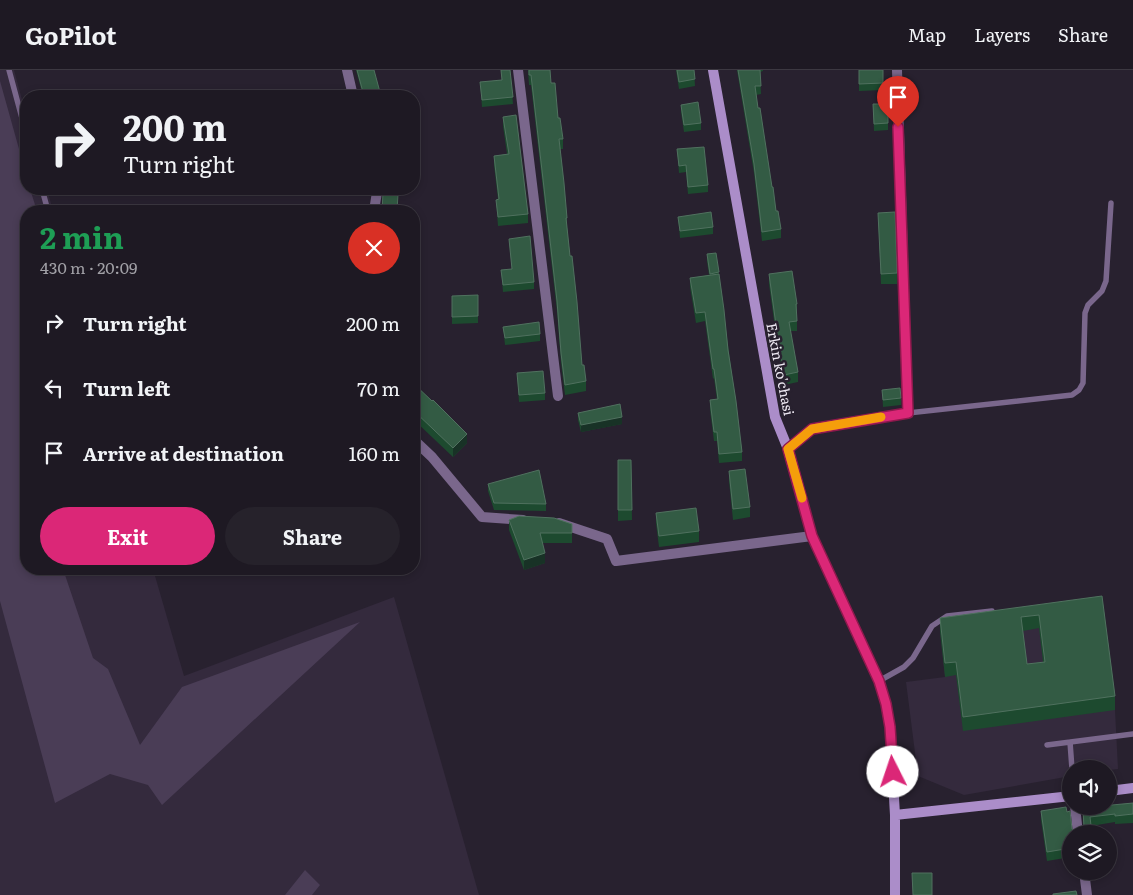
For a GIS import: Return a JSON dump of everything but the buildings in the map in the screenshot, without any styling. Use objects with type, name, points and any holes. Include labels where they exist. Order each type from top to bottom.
[{"type":"main road","name":"Erkin ko'chasi","points":[[713,70],[775,417],[788,449],[812,536],[879,681],[886,704],[890,727],[895,815],[895,895]]},
{"type":"main road","points":[[1117,790],[1133,788]]},
{"type":"main road","points":[[895,815],[1062,797]]},
{"type":"street","points":[[347,70],[352,90]]},
{"type":"street","points":[[518,70],[558,396]]},
{"type":"street","points":[[788,449],[812,429],[908,413],[897,70]]},
{"type":"street","points":[[420,446],[432,457],[482,517],[555,522],[606,539],[616,561],[812,536]]},
{"type":"street","points":[[1085,880],[1087,895]]},
{"type":"lane","points":[[9,70],[20,110]]},
{"type":"lane","points":[[908,413],[1072,395],[1079,390],[1083,383],[1085,313],[1088,305],[1102,291],[1106,281],[1111,203]]},
{"type":"lane","points":[[879,681],[904,667],[913,658],[932,626],[947,616],[1002,610]]},
{"type":"lane","points":[[1047,746],[1133,734]]},
{"type":"lane","points":[[1070,742],[1071,760]]},
{"type":"shaded area","points":[[0,70],[14,70],[20,92],[20,195],[49,195],[51,205],[20,205],[20,575],[155,575],[184,676],[394,597],[479,895],[0,895]]},
{"type":"shaded area","points":[[0,81],[20,153],[20,195],[32,195],[35,205],[20,205],[20,575],[65,575],[93,658],[108,669],[140,745],[182,687],[360,622],[162,805],[148,785],[110,774],[55,803],[0,601]]},
{"type":"shaded area","points":[[1102,610],[1115,710],[1118,769],[1117,760],[1062,760],[1062,778],[964,795],[918,776],[906,682],[945,677],[940,632]]},
{"type":"shaded area","points":[[305,870],[320,885],[312,895],[285,895]]},
{"type":"slow traffic","points":[[802,498],[788,449],[812,429],[881,417]]},
{"type":"route","points":[[893,772],[890,727],[879,681],[812,536],[788,449],[812,429],[908,413],[898,127]]}]
